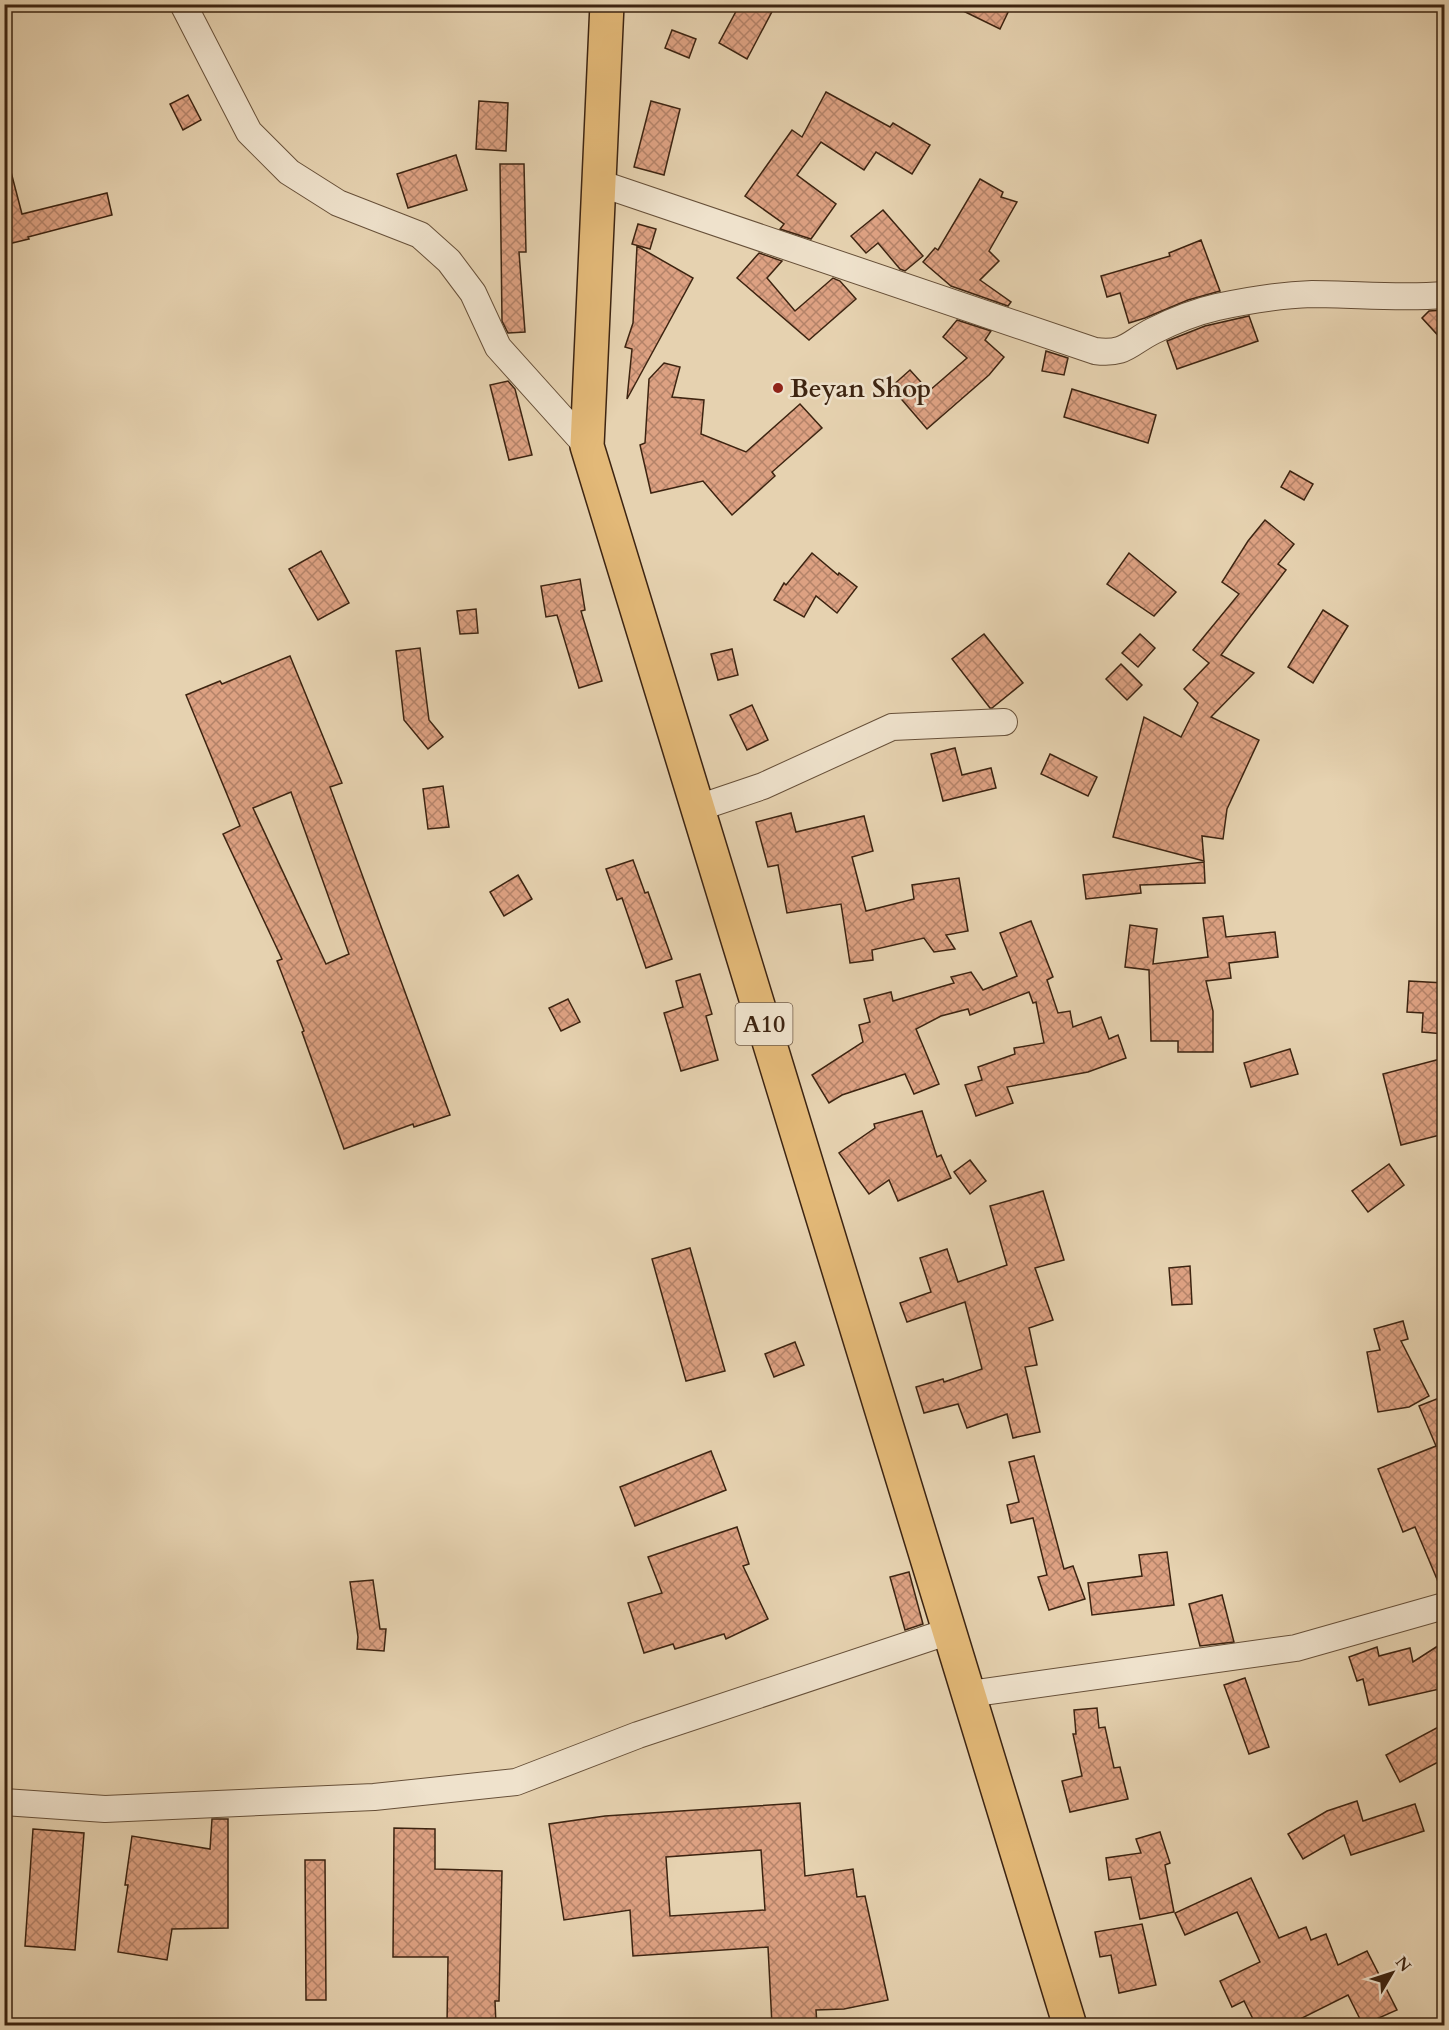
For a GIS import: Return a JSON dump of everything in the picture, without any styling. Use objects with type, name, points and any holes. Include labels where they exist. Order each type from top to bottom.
[{"type":"highway","name":"A10","points":[[607,4],[587,446],[1071,2025]]},
{"type":"street","points":[[183,4],[249,132],[289,172],[338,203],[420,235],[449,261],[473,294],[498,347],[587,446]]},
{"type":"street","points":[[599,183],[1095,351],[1110,353],[1127,348],[1151,332],[1181,318],[1214,307],[1267,297],[1311,294],[1444,296]]},
{"type":"street","points":[[698,808],[763,786],[892,727],[1004,722]]},
{"type":"street","points":[[969,1694],[1296,1647],[1444,1606]]},
{"type":"street","points":[[4,1802],[105,1809],[374,1797],[516,1782],[638,1735],[950,1631]]},
{"type":"building","points":[[740,4],[776,4],[747,59],[719,43]]},
{"type":"building","points":[[949,4],[1012,4],[1000,29]]},
{"type":"building","points":[[672,30],[696,39],[689,58],[665,48]]},
{"type":"building","points":[[826,92],[890,127],[893,123],[930,145],[912,174],[876,152],[864,170],[821,142],[797,175],[836,204],[811,239],[780,229],[784,224],[745,196],[792,130],[802,137]]},
{"type":"building","points":[[188,95],[201,120],[183,130],[170,104]]},
{"type":"building","points":[[479,101],[508,103],[506,151],[476,149]]},
{"type":"building","points":[[651,101],[680,109],[664,175],[634,167]]},
{"type":"building","points":[[456,155],[467,190],[408,208],[397,174]]},
{"type":"building","points":[[500,164],[524,164],[526,252],[519,252],[525,332],[508,333],[502,321]]},
{"type":"building","points":[[11,172],[22,214],[107,193],[112,215],[4,245],[4,173]]},
{"type":"building","points":[[980,179],[1003,192],[1001,197],[1017,202],[989,251],[999,261],[980,280],[1011,302],[1008,306],[951,286],[923,262],[935,248],[938,250]]},
{"type":"building","points":[[883,210],[923,256],[905,271],[900,269],[878,243],[866,253],[851,236]]},
{"type":"building","points":[[638,224],[656,229],[650,249],[632,244]]},
{"type":"building","points":[[1201,240],[1220,291],[1188,300],[1129,323],[1120,293],[1107,297],[1101,276],[1170,256],[1169,253]]},
{"type":"building","points":[[637,246],[693,278],[627,399],[632,349],[625,347],[633,323]]},
{"type":"building","points":[[759,253],[782,261],[767,278],[795,311],[833,278],[840,281],[856,299],[809,340],[737,278]]},
{"type":"building","points":[[1444,310],[1444,342],[1422,318],[1429,311]]},
{"type":"building","points":[[1249,316],[1258,341],[1177,369],[1167,341],[1205,326]]},
{"type":"building","points":[[957,320],[991,331],[985,340],[1004,357],[989,375],[927,429],[891,387],[910,370],[929,391],[967,358],[943,337]]},
{"type":"building","points":[[1046,351],[1068,358],[1064,375],[1042,371]]},
{"type":"building","points":[[664,363],[680,367],[672,397],[704,400],[701,434],[746,452],[800,404],[822,428],[772,472],[775,476],[732,515],[703,481],[651,493],[640,445],[645,443],[649,379]]},
{"type":"building","points":[[508,381],[515,389],[532,455],[509,460],[490,385]]},
{"type":"building","points":[[1072,389],[1156,415],[1148,443],[1064,417]]},
{"type":"building","points":[[1290,471],[1313,484],[1304,500],[1281,487]]},
{"type":"building","points":[[1265,520],[1294,544],[1278,564],[1286,570],[1221,655],[1254,673],[1211,717],[1259,740],[1227,809],[1223,839],[1202,836],[1204,861],[1113,837],[1144,717],[1181,737],[1198,703],[1184,689],[1209,663],[1193,650],[1239,594],[1222,582],[1248,541]]},
{"type":"building","points":[[321,551],[349,603],[318,620],[289,569]]},
{"type":"building","points":[[812,553],[838,575],[839,573],[857,587],[837,613],[816,596],[804,617],[774,600],[784,583],[786,585]]},
{"type":"building","points":[[1129,553],[1176,592],[1154,616],[1107,584]]},
{"type":"building","points":[[580,579],[585,610],[581,611],[602,681],[579,688],[557,615],[546,617],[541,586]]},
{"type":"building","points":[[476,609],[478,633],[460,634],[457,611]]},
{"type":"building","points":[[1323,610],[1348,626],[1313,683],[1288,667]]},
{"type":"building","points":[[984,634],[1023,683],[992,708],[952,659]]},
{"type":"building","points":[[1140,634],[1155,648],[1138,667],[1122,653]]},
{"type":"building","points":[[420,648],[429,720],[443,737],[428,749],[404,720],[396,651]]},
{"type":"building","points":[[732,649],[738,675],[718,680],[711,654]]},
{"type":"building","points":[[290,656],[342,783],[330,787],[450,1115],[414,1127],[413,1124],[344,1149],[302,1032],[304,1031],[277,961],[282,959],[223,834],[240,826],[186,695],[220,681],[222,684]],"holes":[[[291,792],[349,954],[326,964],[253,808]]]},
{"type":"building","points":[[1121,664],[1142,685],[1127,700],[1106,679]]},
{"type":"building","points":[[752,705],[768,740],[747,750],[730,715]]},
{"type":"building","points":[[955,748],[962,775],[991,768],[996,788],[943,801],[931,754]]},
{"type":"building","points":[[1050,754],[1097,777],[1088,796],[1041,774]]},
{"type":"building","points":[[443,786],[449,827],[428,829],[423,789]]},
{"type":"building","points":[[791,813],[796,832],[864,816],[873,851],[852,857],[866,911],[914,899],[912,885],[959,878],[968,931],[946,935],[955,949],[934,952],[924,938],[872,950],[873,960],[850,963],[841,904],[787,913],[778,865],[768,867],[756,822]]},
{"type":"building","points":[[633,860],[645,893],[648,892],[672,959],[646,968],[622,898],[617,900],[606,869]]},
{"type":"building","points":[[1204,862],[1205,883],[1140,885],[1141,893],[1086,899],[1083,875]]},
{"type":"building","points":[[518,875],[532,899],[504,916],[490,892]]},
{"type":"building","points":[[1223,916],[1226,937],[1275,932],[1278,957],[1229,963],[1231,978],[1206,981],[1213,1011],[1213,1052],[1178,1052],[1178,1041],[1151,1041],[1149,970],[1125,967],[1130,925],[1157,929],[1153,964],[1208,957],[1203,918]]},
{"type":"building","points":[[1031,921],[1053,977],[1047,980],[1058,1013],[1070,1011],[1073,1027],[1101,1017],[1109,1039],[1118,1035],[1126,1058],[1088,1072],[1007,1087],[1013,1103],[976,1116],[965,1085],[982,1080],[978,1067],[1015,1054],[1014,1048],[1044,1043],[1036,1002],[1033,1003],[1029,992],[970,1015],[968,1009],[941,1016],[916,1029],[939,1084],[914,1094],[905,1074],[842,1095],[829,1103],[812,1075],[863,1042],[859,1025],[870,1022],[864,999],[891,992],[893,1001],[954,983],[951,977],[971,972],[983,990],[1017,976],[1000,933]]},
{"type":"building","points":[[700,974],[712,1014],[706,1016],[718,1060],[681,1071],[664,1013],[683,1007],[676,981]]},
{"type":"building","points":[[1409,981],[1444,983],[1444,1034],[1422,1032],[1423,1013],[1407,1012]]},
{"type":"building","points":[[568,999],[580,1022],[561,1031],[549,1008]]},
{"type":"building","points":[[1290,1049],[1298,1074],[1251,1087],[1244,1063]]},
{"type":"building","points":[[1444,1058],[1444,1134],[1401,1145],[1383,1074]]},
{"type":"building","points":[[922,1111],[937,1157],[941,1155],[951,1178],[898,1201],[889,1180],[869,1194],[839,1153],[875,1128],[874,1124]]},
{"type":"building","points":[[970,1160],[986,1181],[970,1194],[954,1172]]},
{"type":"building","points":[[1389,1164],[1404,1185],[1368,1212],[1352,1191]]},
{"type":"building","points":[[1043,1191],[1064,1260],[1035,1268],[1053,1320],[1029,1328],[1037,1365],[1025,1367],[1040,1432],[1013,1438],[1007,1414],[967,1428],[958,1404],[924,1413],[916,1387],[943,1379],[944,1382],[982,1369],[965,1302],[907,1322],[900,1303],[931,1292],[920,1258],[947,1249],[958,1282],[1007,1265],[990,1206]]},
{"type":"building","points":[[690,1248],[725,1371],[686,1381],[652,1259]]},
{"type":"building","points":[[1190,1266],[1192,1304],[1172,1305],[1169,1268]]},
{"type":"building","points":[[1403,1321],[1408,1339],[1401,1341],[1429,1396],[1409,1407],[1378,1412],[1367,1352],[1380,1350],[1374,1329]]},
{"type":"building","points":[[795,1342],[804,1365],[774,1377],[765,1354]]},
{"type":"building","points":[[1444,1396],[1444,1591],[1442,1591],[1415,1527],[1403,1532],[1378,1469],[1436,1446],[1419,1406]]},
{"type":"building","points":[[711,1451],[726,1490],[635,1526],[620,1487]]},
{"type":"building","points":[[1034,1456],[1064,1569],[1073,1566],[1085,1599],[1049,1610],[1038,1577],[1047,1575],[1033,1518],[1011,1523],[1007,1505],[1019,1502],[1009,1462]]},
{"type":"building","points":[[737,1527],[749,1564],[743,1566],[768,1619],[726,1639],[724,1634],[675,1649],[673,1644],[644,1653],[628,1603],[662,1593],[648,1557]]},
{"type":"building","points":[[1167,1552],[1174,1605],[1092,1615],[1088,1583],[1142,1576],[1139,1555]]},
{"type":"building","points":[[909,1572],[923,1624],[905,1630],[890,1577]]},
{"type":"building","points":[[373,1580],[380,1629],[386,1629],[384,1651],[357,1649],[358,1637],[350,1582]]},
{"type":"building","points":[[1222,1595],[1234,1642],[1200,1646],[1189,1604]]},
{"type":"building","points":[[1444,1642],[1444,1688],[1369,1705],[1363,1679],[1357,1681],[1349,1657],[1377,1647],[1379,1656],[1410,1648],[1413,1662]]},
{"type":"building","points":[[1245,1678],[1269,1747],[1249,1754],[1224,1685]]},
{"type":"building","points":[[1097,1708],[1099,1728],[1105,1727],[1114,1768],[1120,1767],[1128,1799],[1070,1812],[1062,1781],[1082,1776],[1073,1734],[1076,1734],[1074,1710]]},
{"type":"building","points":[[1444,1724],[1444,1759],[1400,1782],[1386,1755]]},
{"type":"building","points":[[1357,1801],[1363,1821],[1415,1804],[1424,1831],[1351,1855],[1344,1835],[1303,1859],[1288,1834],[1327,1811]]},
{"type":"building","points":[[800,1803],[805,1876],[853,1869],[857,1897],[865,1896],[888,2000],[844,2009],[816,2010],[817,2025],[772,2025],[768,1947],[633,1956],[630,1910],[564,1920],[549,1824],[605,1816]],"holes":[[[761,1850],[765,1910],[670,1916],[666,1857]]]},
{"type":"building","points":[[212,1819],[228,1819],[228,1928],[172,1929],[167,1960],[118,1952],[128,1885],[125,1885],[132,1836],[210,1849]]},
{"type":"building","points":[[394,1828],[435,1829],[435,1869],[502,1871],[499,2001],[495,2001],[496,2025],[447,2025],[448,1957],[393,1957]]},
{"type":"building","points":[[33,1829],[84,1833],[75,1950],[25,1946]]},
{"type":"building","points":[[1160,1832],[1170,1863],[1165,1865],[1174,1912],[1140,1919],[1131,1877],[1109,1880],[1106,1858],[1141,1853],[1136,1839]]},
{"type":"building","points":[[305,1860],[325,1860],[326,2000],[306,2000]]},
{"type":"building","points":[[1251,1878],[1279,1938],[1306,1927],[1311,1940],[1326,1934],[1338,1965],[1367,1951],[1397,2010],[1363,2025],[1348,1995],[1298,2020],[1301,2025],[1256,2025],[1244,2001],[1232,2007],[1220,1981],[1260,1962],[1237,1912],[1185,1935],[1175,1913]]},
{"type":"building","points":[[1142,1924],[1156,1985],[1119,1993],[1111,1955],[1100,1957],[1095,1932]]},
{"type":"place","name":"Beyan Shop","points":[[778,388]]}]
